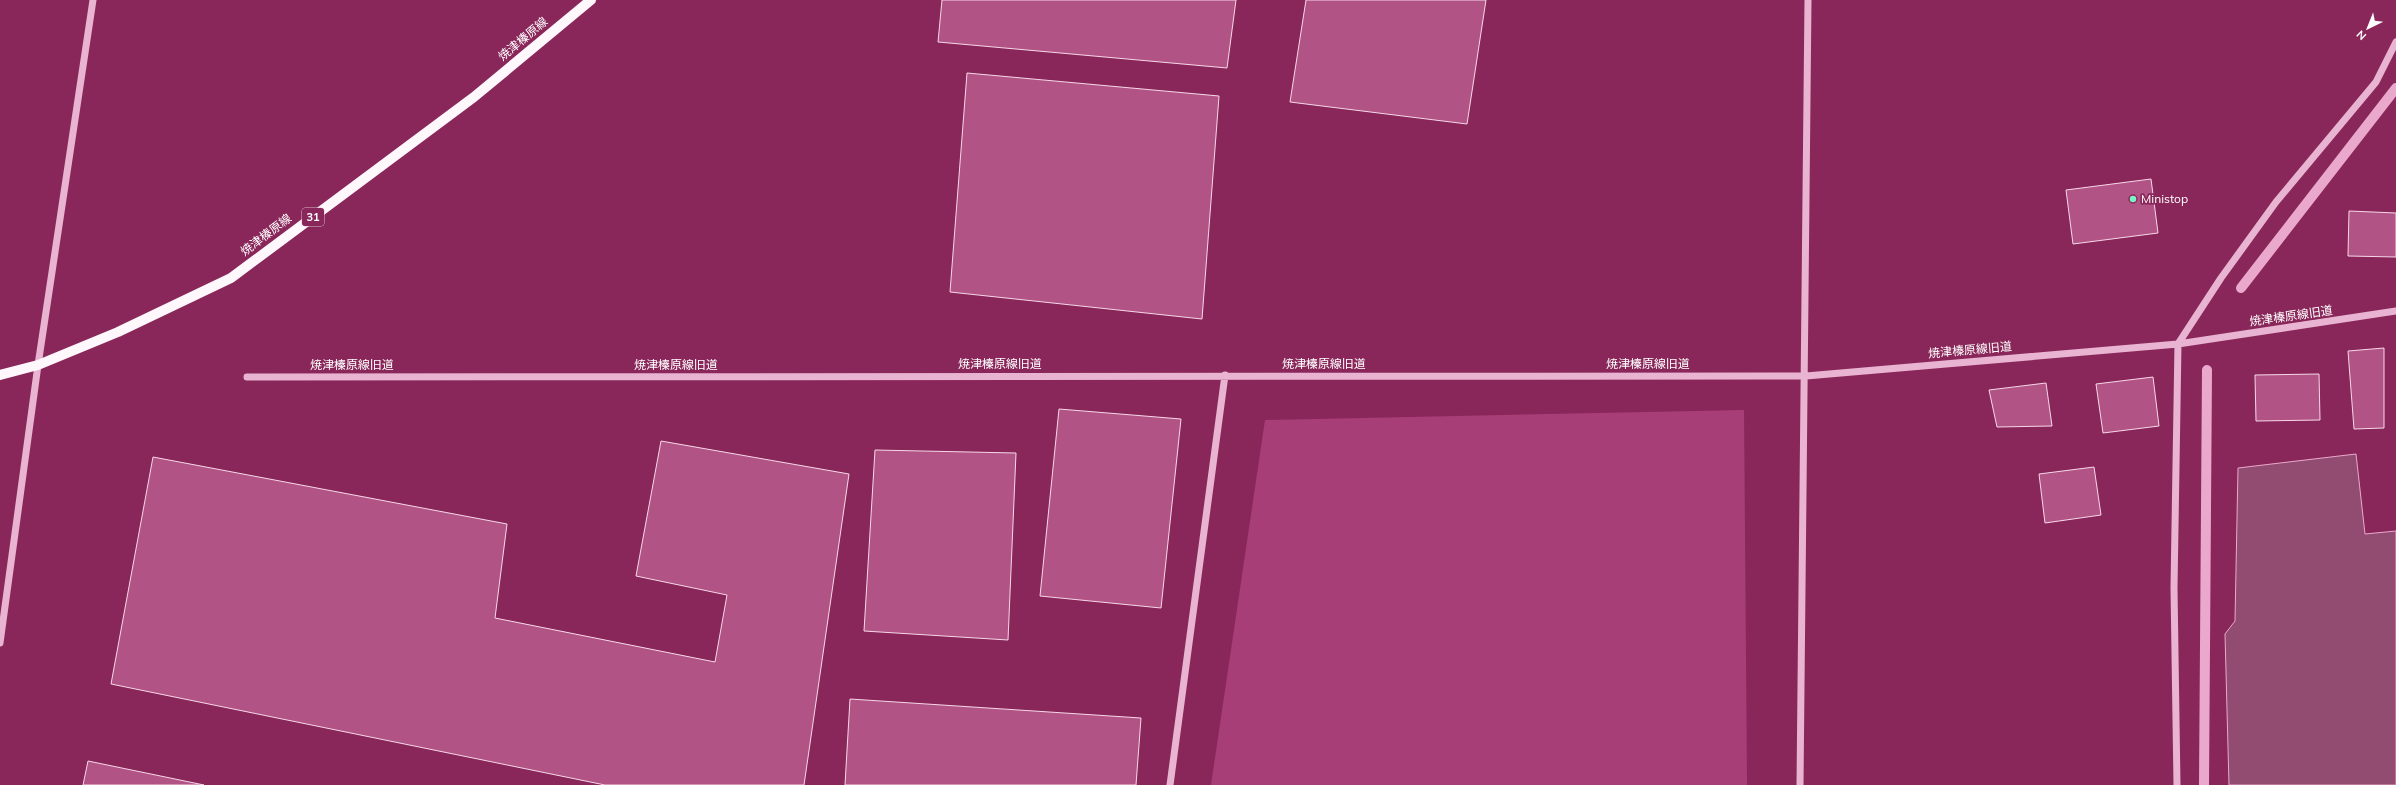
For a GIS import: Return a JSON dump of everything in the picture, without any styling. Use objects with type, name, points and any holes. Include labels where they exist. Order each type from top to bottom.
[{"type":"main road","name":"焼津榛原線","points":[[0,375],[38,365],[118,332],[230,278],[474,97],[591,0]]},
{"type":"street","points":[[0,643],[38,365],[93,0]]},
{"type":"street","points":[[1800,785],[1806,376],[1808,0]]},
{"type":"street","points":[[2177,785],[2174,588],[2178,344],[2221,278],[2276,202],[2376,82],[2396,42]]},
{"type":"street","name":"焼津榛原線旧道","points":[[248,377],[1225,375],[1806,376],[2178,344],[2396,311]]},
{"type":"street","points":[[1170,785],[1225,375]]},
{"type":"shaded area","points":[[1744,410],[1747,785],[1211,785],[1265,420]]},
{"type":"shaded area","points":[[2356,454],[2365,534],[2396,531],[2396,785],[2229,785],[2225,634],[2235,621],[2238,468]]},
{"type":"building","points":[[942,0],[1236,0],[1227,68],[938,42]]},
{"type":"building","points":[[1306,0],[1486,0],[1467,124],[1290,102]]},
{"type":"building","points":[[967,73],[1219,96],[1202,319],[950,292]]},
{"type":"building","points":[[2151,179],[2158,233],[2073,244],[2066,190]]},
{"type":"building","points":[[2349,211],[2396,213],[2396,257],[2348,256]]},
{"type":"building","points":[[2384,348],[2384,428],[2354,429],[2348,351]]},
{"type":"building","points":[[2319,374],[2320,420],[2256,421],[2255,375]]},
{"type":"building","points":[[2153,377],[2159,426],[2103,433],[2096,384]]},
{"type":"building","points":[[2046,383],[2052,426],[1997,427],[1989,390]]},
{"type":"building","points":[[1059,409],[1181,419],[1161,608],[1040,596]]},
{"type":"building","points":[[661,441],[849,474],[804,785],[605,785],[111,684],[153,457],[507,524],[495,618],[715,662],[727,595],[636,576]]},
{"type":"building","points":[[875,450],[1016,453],[1008,640],[864,631]]},
{"type":"building","points":[[2094,467],[2101,515],[2045,523],[2039,474]]},
{"type":"building","points":[[850,699],[1141,718],[1136,785],[845,785]]},
{"type":"building","points":[[88,761],[204,785],[83,785]]},
{"type":"waterway","points":[[2241,288],[2396,88]]},
{"type":"waterway","points":[[2204,785],[2207,370]]},
{"type":"place","name":"Ministop","points":[[2133,199]]}]
